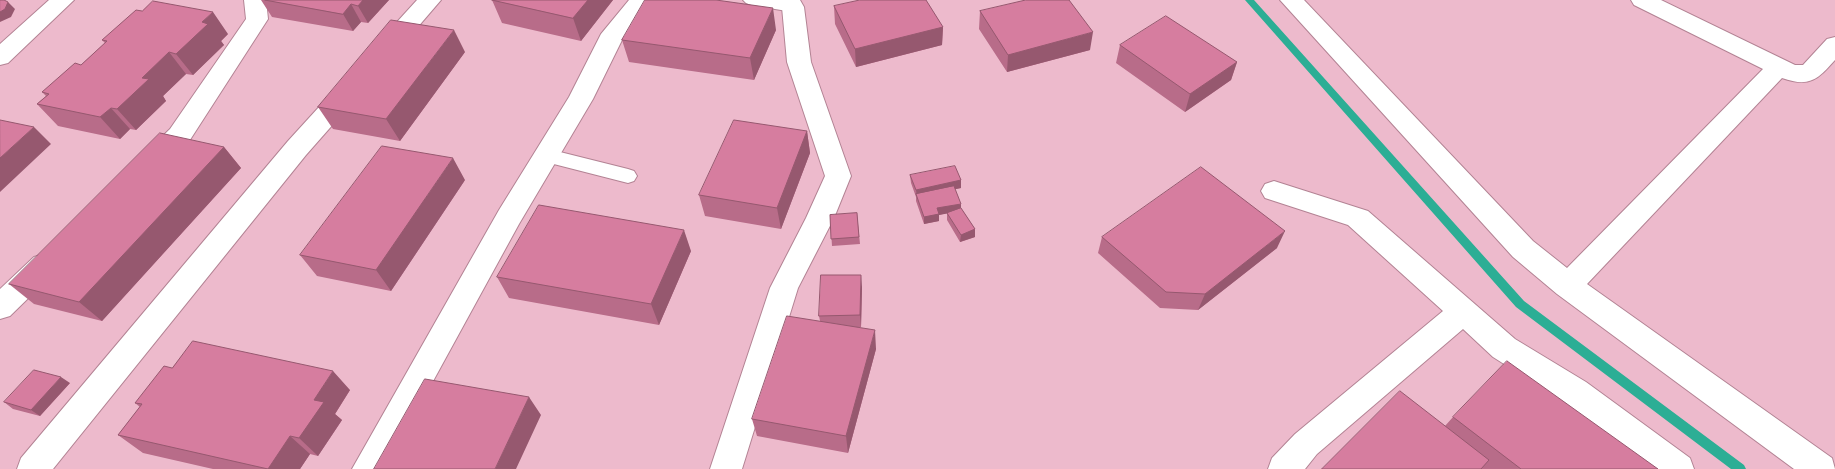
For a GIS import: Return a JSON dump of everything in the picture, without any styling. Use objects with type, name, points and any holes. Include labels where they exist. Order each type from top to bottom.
[{"type":"street","points":[[0,57],[63,0]]},
{"type":"street","points":[[136,177],[179,136],[257,19],[255,0]]},
{"type":"street","points":[[33,469],[297,148],[430,0]]},
{"type":"street","points":[[368,469],[504,226],[581,99],[606,47],[641,0]]},
{"type":"street","points":[[1291,0],[1523,249],[1568,286],[1820,469]]},
{"type":"street","points":[[1642,0],[1778,68],[1799,74],[1809,73],[1835,44]]},
{"type":"street","points":[[726,469],[784,288],[820,218],[838,176],[800,62],[791,3]]},
{"type":"street","points":[[1568,286],[1778,68]]},
{"type":"street","points":[[1274,191],[1358,218],[1504,348],[1575,392],[1678,469]]},
{"type":"street","points":[[0,307],[57,252]]},
{"type":"street","points":[[1284,469],[1306,444],[1463,312]]},
{"type":"lane","points":[[751,0],[791,3]]},
{"type":"lane","points":[[548,156],[628,176]]},
{"type":"building","points":[[0,0],[8,2],[5,9],[0,12]]},
{"type":"building","points":[[265,0],[363,0],[358,6],[351,4],[343,14]]},
{"type":"building","points":[[492,0],[588,0],[573,18]]},
{"type":"building","points":[[645,0],[716,0],[773,8],[750,58],[622,40]]},
{"type":"building","points":[[860,0],[926,0],[943,27],[855,49],[834,6]]},
{"type":"building","points":[[1026,0],[1069,0],[1093,32],[1008,55],[980,11]]},
{"type":"building","points":[[153,1],[213,12],[202,22],[208,24],[176,54],[169,52],[142,78],[149,79],[117,109],[111,108],[100,117],[37,104],[49,94],[42,92],[75,63],[81,65],[107,41],[102,40],[136,10],[142,11]]},
{"type":"building","points":[[1166,16],[1237,62],[1190,94],[1120,45]]},
{"type":"building","points":[[391,20],[454,30],[386,119],[318,107]]},
{"type":"building","points":[[0,120],[34,127],[0,158]]},
{"type":"building","points":[[734,120],[807,131],[777,208],[699,195]]},
{"type":"building","points":[[160,133],[224,147],[79,302],[9,284]]},
{"type":"building","points":[[382,146],[453,158],[376,270],[300,255]]},
{"type":"building","points":[[955,166],[961,180],[916,190],[910,175]]},
{"type":"building","points":[[1201,167],[1285,231],[1205,294],[1166,292],[1102,237]]},
{"type":"building","points":[[954,186],[961,204],[937,208],[939,214],[924,217],[916,194]]},
{"type":"building","points":[[539,205],[684,230],[651,304],[497,277]]},
{"type":"building","points":[[961,208],[975,229],[961,235],[947,213]]},
{"type":"building","points":[[857,213],[859,237],[831,239],[830,215]]},
{"type":"building","points":[[821,275],[861,275],[860,315],[819,316]]},
{"type":"building","points":[[787,316],[875,330],[846,436],[752,419]]},
{"type":"building","points":[[193,341],[333,371],[314,400],[324,402],[299,438],[290,436],[268,469],[118,435],[142,404],[135,403],[164,366],[172,368]]},
{"type":"building","points":[[1507,361],[1658,469],[1521,469],[1453,417]]},
{"type":"building","points":[[34,370],[61,377],[31,410],[4,402]]},
{"type":"building","points":[[425,379],[529,397],[495,469],[374,469]]},
{"type":"building","points":[[1400,391],[1489,460],[1481,469],[1322,469]]},
{"type":"waterway","points":[[1249,0],[1520,304],[1740,469]]}]
